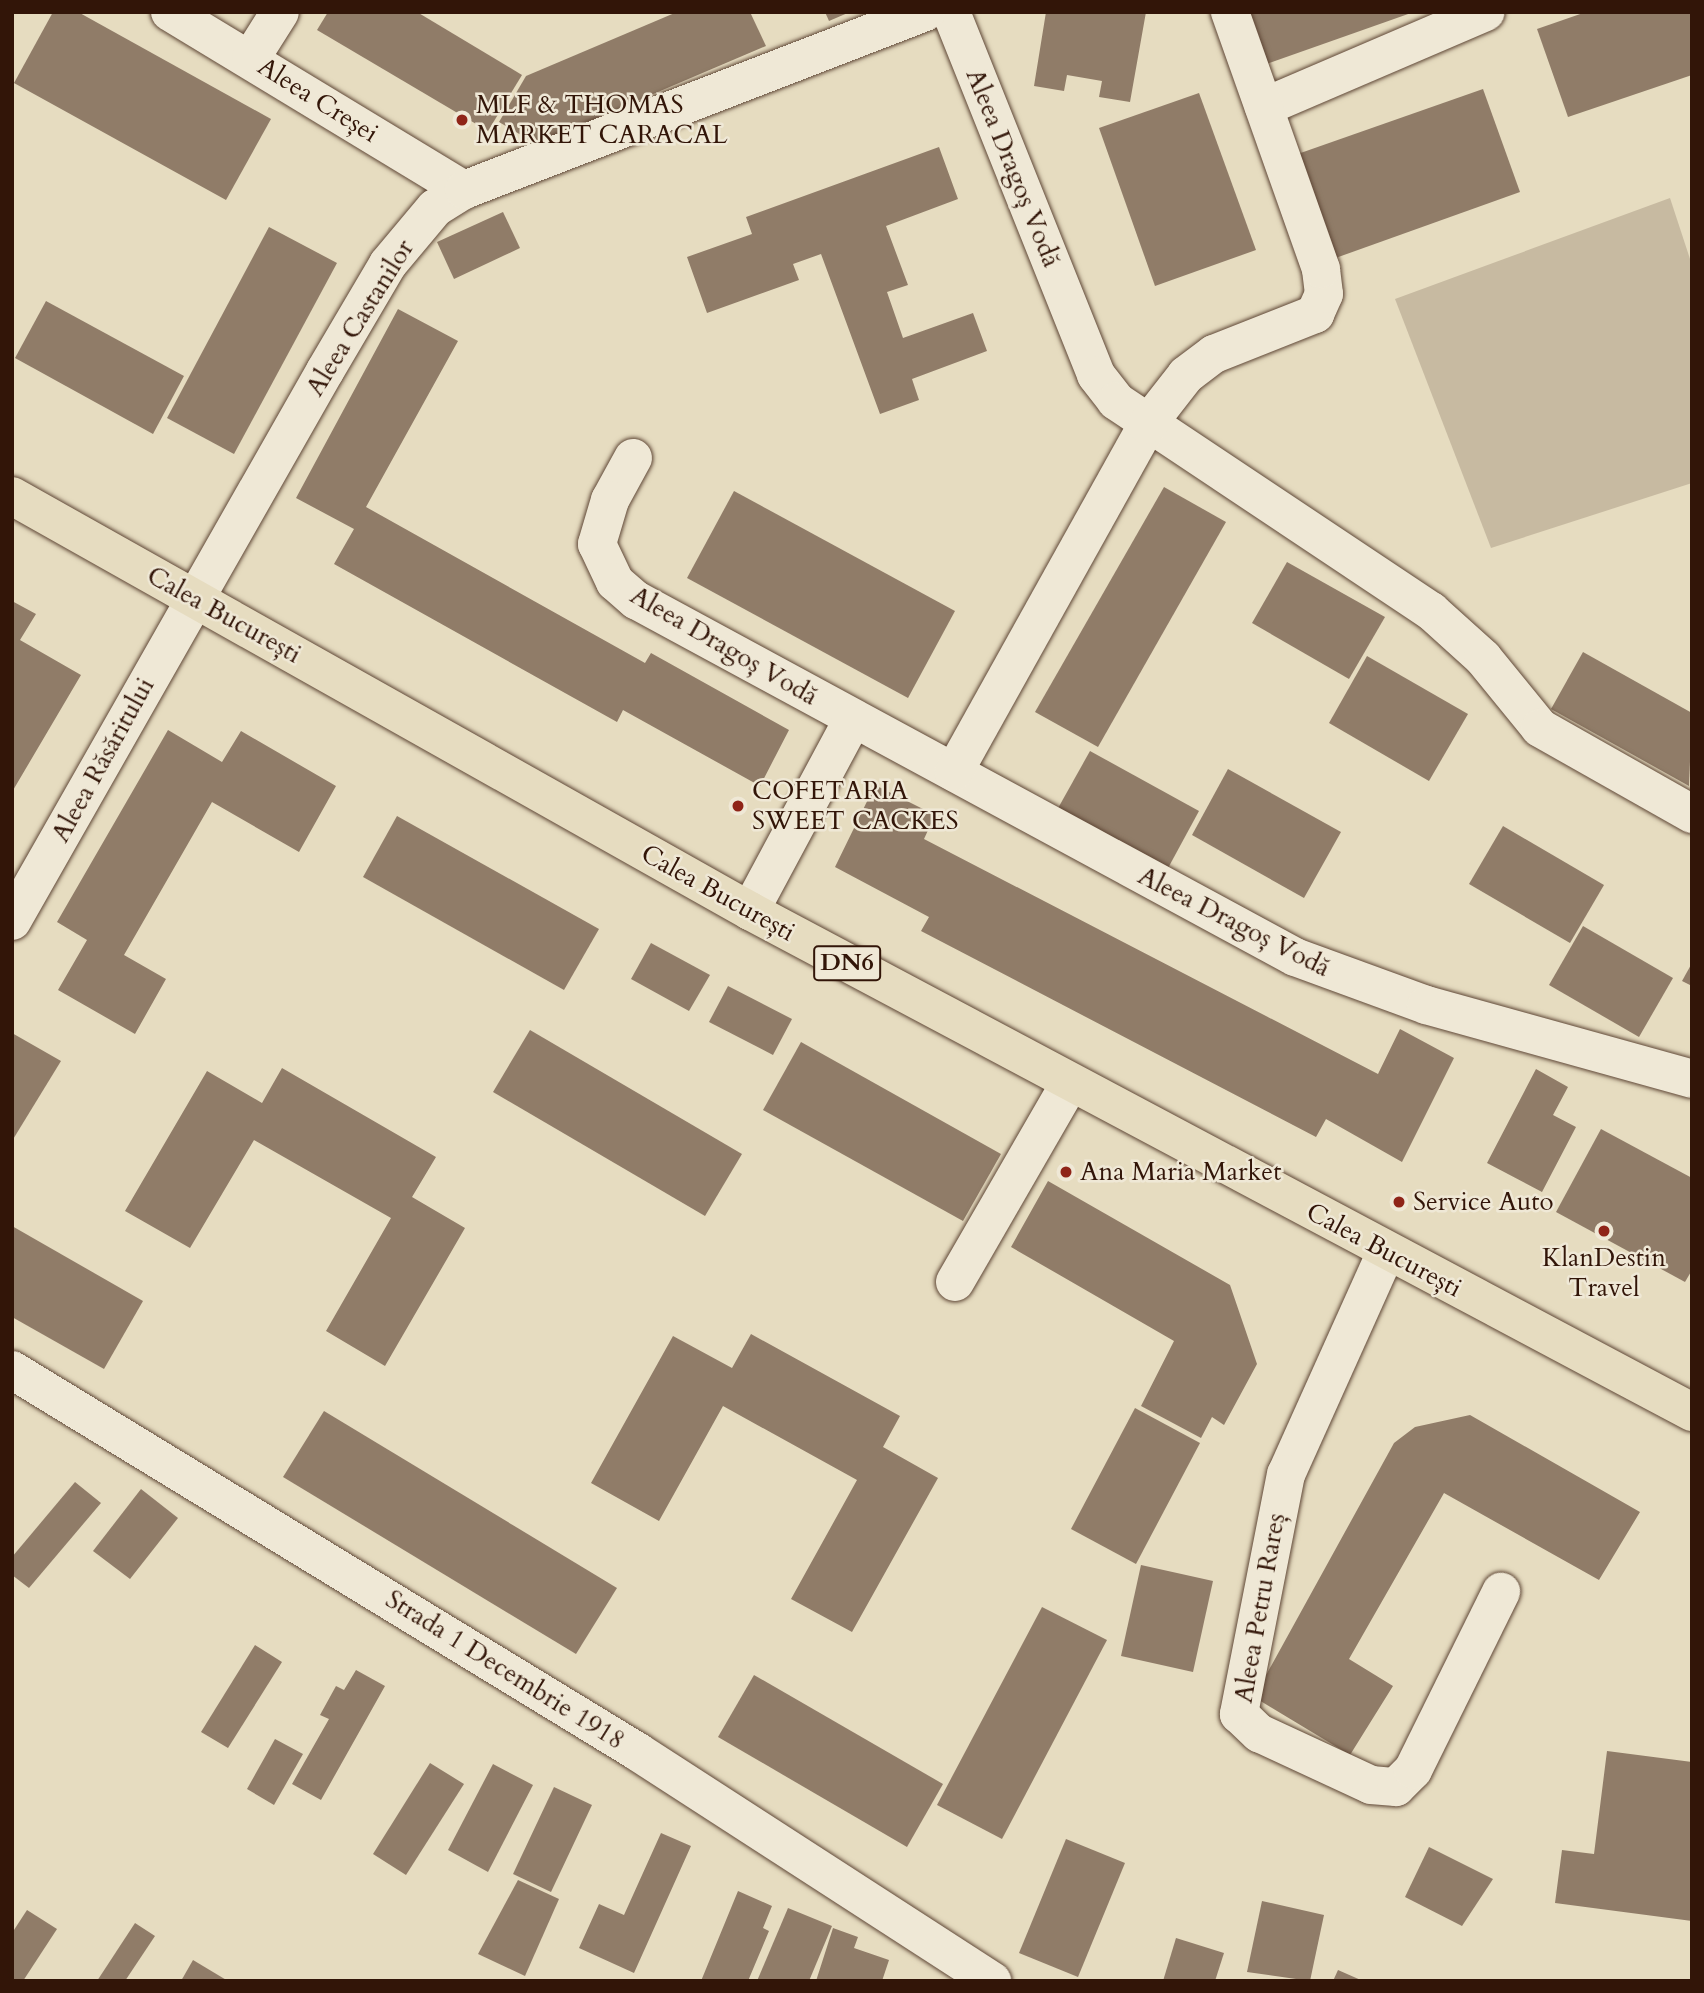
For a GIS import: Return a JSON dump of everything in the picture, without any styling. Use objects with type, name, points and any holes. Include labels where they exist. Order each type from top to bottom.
[{"type":"main road","name":"Calea București","points":[[12,496],[750,911],[1386,1252],[1692,1412]]},
{"type":"street","name":"Aleea Creșei","points":[[170,12],[251,58],[464,190]]},
{"type":"street","points":[[251,58],[280,12]]},
{"type":"street","name":"Aleea Castanilor","points":[[194,599],[388,264],[435,208],[464,190],[926,12]]},
{"type":"street","name":"Aleea Dragoș Vodă","points":[[951,12],[1096,375],[1147,425],[1431,611],[1483,659],[1540,729],[1692,814]]},
{"type":"street","points":[[954,772],[1147,425],[1186,375],[1214,354],[1315,314],[1324,294],[1321,269],[1230,12]]},
{"type":"street","points":[[1264,107],[1486,12]]},
{"type":"street","name":"Aleea Dragoș Vodă","points":[[634,458],[610,500],[597,544],[615,582],[853,719],[1335,975],[1692,1079]]},
{"type":"street","name":"Aleea Răsăritului","points":[[12,921],[194,599]]},
{"type":"street","points":[[750,911],[853,719]]},
{"type":"street","points":[[955,1282],[1070,1083]]},
{"type":"street","name":"Aleea Petru Rareș","points":[[1386,1252],[1286,1474],[1239,1714],[1259,1733],[1371,1785],[1395,1787],[1413,1770],[1501,1592]]},
{"type":"street","name":"Strada 1 Decembrie 1918","points":[[12,1370],[638,1752],[992,1981]]},
{"type":"shaded area","points":[[1670,198],[1692,265],[1692,483],[1491,548],[1395,299]]},
{"type":"building","points":[[53,12],[78,12],[271,119],[226,200],[14,83]]},
{"type":"building","points":[[328,12],[417,12],[522,75],[488,131],[317,30]]},
{"type":"building","points":[[677,12],[750,12],[766,46],[536,144],[499,122],[526,76]]},
{"type":"building","points":[[825,12],[850,12],[829,21]]},
{"type":"building","points":[[1046,12],[1146,12],[1130,102],[1099,97],[1102,81],[1067,75],[1064,91],[1034,86]]},
{"type":"building","points":[[1242,12],[1411,12],[1411,13],[1261,66]]},
{"type":"building","points":[[1586,12],[1692,12],[1692,75],[1568,117],[1537,29]]},
{"type":"building","points":[[1483,89],[1520,192],[1330,260],[1292,156]]},
{"type":"building","points":[[1199,93],[1256,250],[1155,286],[1099,128]]},
{"type":"building","points":[[939,147],[958,199],[886,226],[908,285],[887,292],[903,338],[973,313],[987,351],[912,379],[919,400],[880,414],[821,254],[793,264],[799,280],[707,313],[687,257],[752,234],[746,217]]},
{"type":"building","points":[[503,212],[520,248],[454,279],[437,242]]},
{"type":"building","points":[[269,227],[337,263],[234,454],[167,418]]},
{"type":"building","points":[[46,301],[184,376],[153,434],[15,358]]},
{"type":"building","points":[[398,309],[458,341],[366,507],[645,663],[651,653],[789,730],[760,786],[623,710],[617,722],[334,564],[354,529],[296,498]]},
{"type":"building","points":[[1164,487],[1226,522],[1098,747],[1035,712]]},
{"type":"building","points":[[734,491],[955,611],[908,698],[687,578]]},
{"type":"building","points":[[1287,562],[1385,617],[1349,679],[1252,623]]},
{"type":"building","points":[[12,601],[36,614],[20,640],[81,675],[12,792]]},
{"type":"building","points":[[1583,652],[1692,713],[1689,786],[1551,709]]},
{"type":"building","points":[[1367,656],[1468,714],[1429,781],[1329,723]]},
{"type":"building","points":[[168,730],[222,762],[241,731],[336,786],[299,852],[212,802],[124,955],[166,979],[135,1034],[58,990],[87,940],[57,922]]},
{"type":"building","points":[[1090,751],[1199,811],[1167,870],[1057,810]]},
{"type":"building","points":[[1228,769],[1341,832],[1304,898],[1192,835]]},
{"type":"building","points":[[875,785],[935,815],[924,839],[1378,1074],[1400,1029],[1454,1058],[1402,1162],[1326,1119],[1316,1137],[921,931],[929,917],[835,867]]},
{"type":"building","points":[[397,816],[599,929],[564,990],[363,877]]},
{"type":"building","points":[[1503,826],[1604,885],[1570,943],[1469,884]]},
{"type":"building","points":[[1583,926],[1673,978],[1639,1037],[1549,985]]},
{"type":"building","points":[[651,943],[710,975],[689,1011],[631,979]]},
{"type":"building","points":[[1692,963],[1692,986],[1682,981]]},
{"type":"building","points":[[728,986],[792,1019],[773,1055],[709,1022]]},
{"type":"building","points":[[530,1030],[742,1154],[705,1216],[493,1092]]},
{"type":"building","points":[[12,1033],[61,1061],[12,1141]]},
{"type":"building","points":[[801,1042],[1001,1154],[963,1221],[763,1110]]},
{"type":"building","points":[[282,1068],[436,1157],[412,1197],[465,1228],[385,1366],[326,1331],[391,1218],[254,1140],[190,1248],[125,1211],[207,1071],[262,1103]]},
{"type":"building","points":[[1536,1069],[1568,1087],[1553,1115],[1576,1127],[1542,1192],[1487,1163]]},
{"type":"building","points":[[1601,1129],[1692,1178],[1692,1270],[1685,1282],[1556,1212]]},
{"type":"building","points":[[1048,1181],[1230,1285],[1257,1364],[1224,1425],[1212,1417],[1201,1438],[1141,1406],[1174,1341],[1011,1247]]},
{"type":"building","points":[[12,1226],[143,1301],[104,1369],[12,1317]]},
{"type":"building","points":[[751,1334],[900,1416],[883,1447],[938,1478],[852,1632],[791,1599],[857,1480],[723,1406],[659,1521],[591,1483],[673,1336],[732,1368]]},
{"type":"building","points":[[1135,1408],[1200,1443],[1136,1564],[1071,1529]]},
{"type":"building","points":[[324,1411],[617,1588],[576,1654],[283,1477]]},
{"type":"building","points":[[1470,1415],[1640,1512],[1599,1580],[1444,1493],[1349,1659],[1393,1686],[1350,1755],[1254,1697],[1394,1443],[1415,1427]]},
{"type":"building","points":[[75,1482],[101,1503],[29,1588],[12,1575],[12,1557]]},
{"type":"building","points":[[141,1489],[178,1518],[130,1579],[93,1551]]},
{"type":"building","points":[[1141,1565],[1213,1581],[1193,1672],[1121,1656]]},
{"type":"building","points":[[1042,1607],[1107,1640],[1002,1839],[937,1805]]},
{"type":"building","points":[[255,1645],[282,1662],[228,1748],[201,1732]]},
{"type":"building","points":[[356,1670],[385,1686],[321,1800],[292,1784],[329,1719],[320,1715],[336,1686],[344,1690]]},
{"type":"building","points":[[754,1675],[943,1784],[907,1847],[718,1737]]},
{"type":"building","points":[[275,1739],[303,1754],[274,1805],[247,1789]]},
{"type":"building","points":[[1607,1751],[1692,1762],[1692,1921],[1555,1903],[1562,1850],[1594,1854]]},
{"type":"building","points":[[430,1763],[464,1784],[406,1875],[373,1854]]},
{"type":"building","points":[[493,1764],[533,1785],[488,1872],[448,1850]]},
{"type":"building","points":[[554,1787],[592,1805],[551,1892],[513,1874]]},
{"type":"building","points":[[661,1833],[691,1846],[634,1973],[579,1948],[599,1904],[624,1915]]},
{"type":"building","points":[[1066,1839],[1125,1863],[1078,1977],[1019,1953]]},
{"type":"building","points":[[1429,1847],[1493,1879],[1462,1926],[1405,1897]]},
{"type":"building","points":[[518,1880],[559,1899],[525,1976],[478,1954]]},
{"type":"building","points":[[738,1891],[772,1906],[763,1928],[769,1931],[748,1981],[701,1981]]},
{"type":"building","points":[[1262,1901],[1324,1915],[1310,1981],[1247,1972]]},
{"type":"building","points":[[788,1908],[832,1926],[809,1981],[757,1981]]},
{"type":"building","points":[[27,1910],[57,1929],[23,1981],[12,1981],[12,1933]]},
{"type":"building","points":[[135,1923],[155,1936],[125,1981],[97,1981]]},
{"type":"building","points":[[833,1928],[858,1937],[854,1948],[889,1960],[882,1981],[816,1981]]},
{"type":"building","points":[[1176,1938],[1224,1953],[1215,1981],[1163,1981]]},
{"type":"building","points":[[193,1960],[228,1981],[181,1981]]},
{"type":"building","points":[[1338,1970],[1363,1981],[1333,1981]]},
{"type":"place","name":"MLF & THOMAS MARKET CARACAL","points":[[462,120]]},
{"type":"place","name":"COFETARIA SWEET CACKES","points":[[738,806]]},
{"type":"place","name":"Ana Maria Market","points":[[1066,1172]]},
{"type":"place","name":"Service Auto","points":[[1399,1202]]},
{"type":"place","name":"KlanDestin Travel","points":[[1604,1231]]}]
